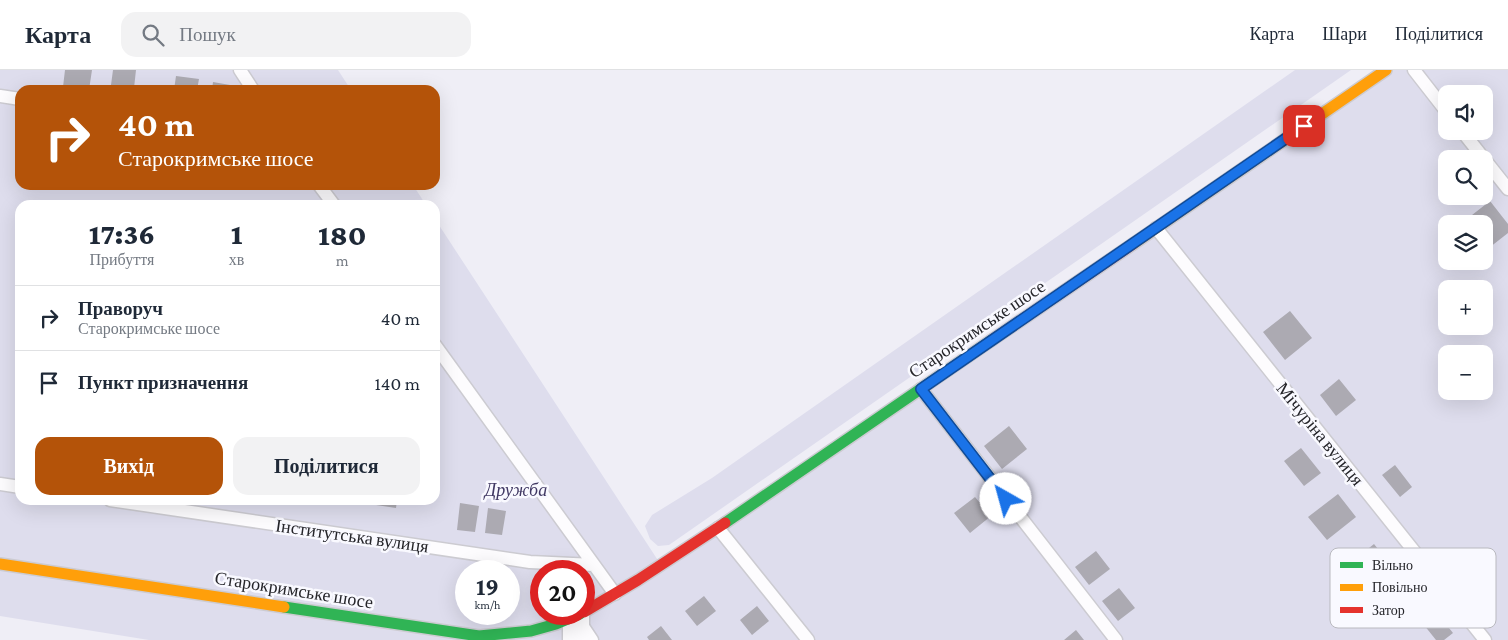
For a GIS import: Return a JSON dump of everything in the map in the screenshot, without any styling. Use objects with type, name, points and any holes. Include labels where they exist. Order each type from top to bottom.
[{"type":"street","name":"Старокримське шосе","points":[[595,608],[718,528],[1386,70]]},
{"type":"street","name":"Старокримське шосе","points":[[0,564],[480,636],[518,633],[558,625]]},
{"type":"lane","points":[[240,70],[250,85]]},
{"type":"lane","points":[[1414,70],[1438,101]]},
{"type":"lane","points":[[0,96],[15,98]]},
{"type":"lane","points":[[1469,140],[1508,189]]},
{"type":"lane","name":"Мічуріна вулиця","points":[[1156,228],[1411,548]]},
{"type":"lane","points":[[440,352],[590,560]]},
{"type":"lane","points":[[921,389],[1116,640]]},
{"type":"lane","points":[[0,484],[15,486]]},
{"type":"lane","name":"Інститутська вулиця","points":[[144,505],[530,562]]},
{"type":"lane","points":[[718,528],[808,640]]},
{"type":"lane","points":[[595,567],[615,594]]},
{"type":"lane","points":[[582,625],[592,640]]},
{"type":"lane","name":"Мічуріна вулиця","points":[[1474,628],[1484,640]]},
{"type":"green space","name":"Дружба","points":[[0,70],[338,70],[348,85],[15,85],[15,190],[416,190],[423,200],[15,200],[15,505],[440,505],[440,227],[661,565],[1386,70],[1508,70],[1508,640],[149,640],[0,616]]},
{"type":"green space","points":[[1295,70],[1351,70],[669,545],[658,546],[650,539],[645,526],[652,515],[712,478]]},
{"type":"building","points":[[65,70],[92,70],[90,85],[63,85]]},
{"type":"building","points":[[113,70],[136,70],[134,85],[111,85]]},
{"type":"building","points":[[176,76],[199,79],[198,85],[175,85]]},
{"type":"building","points":[[213,82],[230,85],[213,85]]},
{"type":"building","points":[[1485,205],[1493,205],[1508,224],[1508,233],[1493,245],[1493,215],[1472,215]]},
{"type":"building","points":[[1290,311],[1312,338],[1285,360],[1263,332]]},
{"type":"building","points":[[1339,379],[1356,400],[1336,416],[1320,395]]},
{"type":"building","points":[[1009,426],[1027,449],[1002,469],[984,446]]},
{"type":"building","points":[[1301,448],[1321,473],[1304,486],[1284,461]]},
{"type":"building","points":[[1395,465],[1412,487],[1400,497],[1382,475]]},
{"type":"building","points":[[1338,494],[1356,517],[1327,540],[1308,517]]},
{"type":"building","points":[[975,497],[991,516],[970,533],[954,513]]},
{"type":"building","points":[[460,503],[479,506],[475,532],[457,530]]},
{"type":"building","points":[[376,505],[396,505],[396,508]]},
{"type":"building","points":[[488,508],[506,511],[502,535],[485,533]]},
{"type":"building","points":[[1374,544],[1377,548],[1369,548]]},
{"type":"building","points":[[1096,551],[1110,569],[1089,585],[1075,567]]},
{"type":"building","points":[[1119,588],[1135,608],[1118,621],[1102,601]]},
{"type":"building","points":[[704,596],[716,611],[697,626],[685,611]]},
{"type":"building","points":[[757,606],[769,621],[752,635],[740,620]]},
{"type":"building","points":[[661,626],[672,640],[649,640],[647,637]]},
{"type":"building","points":[[1426,628],[1449,628],[1453,633],[1444,640],[1436,640]]},
{"type":"building","points":[[1076,630],[1084,640],[1064,640]]},
{"type":"traffic: fast","points":[[725,523],[992,340]]},
{"type":"traffic: fast","points":[[284,607],[479,636],[531,631],[552,625]]},
{"type":"traffic: slow","points":[[1133,244],[1386,70]]},
{"type":"traffic: slow","points":[[0,564],[284,607]]},
{"type":"traffic: jam","points":[[992,340],[1133,244]]},
{"type":"traffic: jam","points":[[595,605],[638,580],[725,523]]},
{"type":"route","points":[[1006,499],[921,389],[1304,126]]}]
